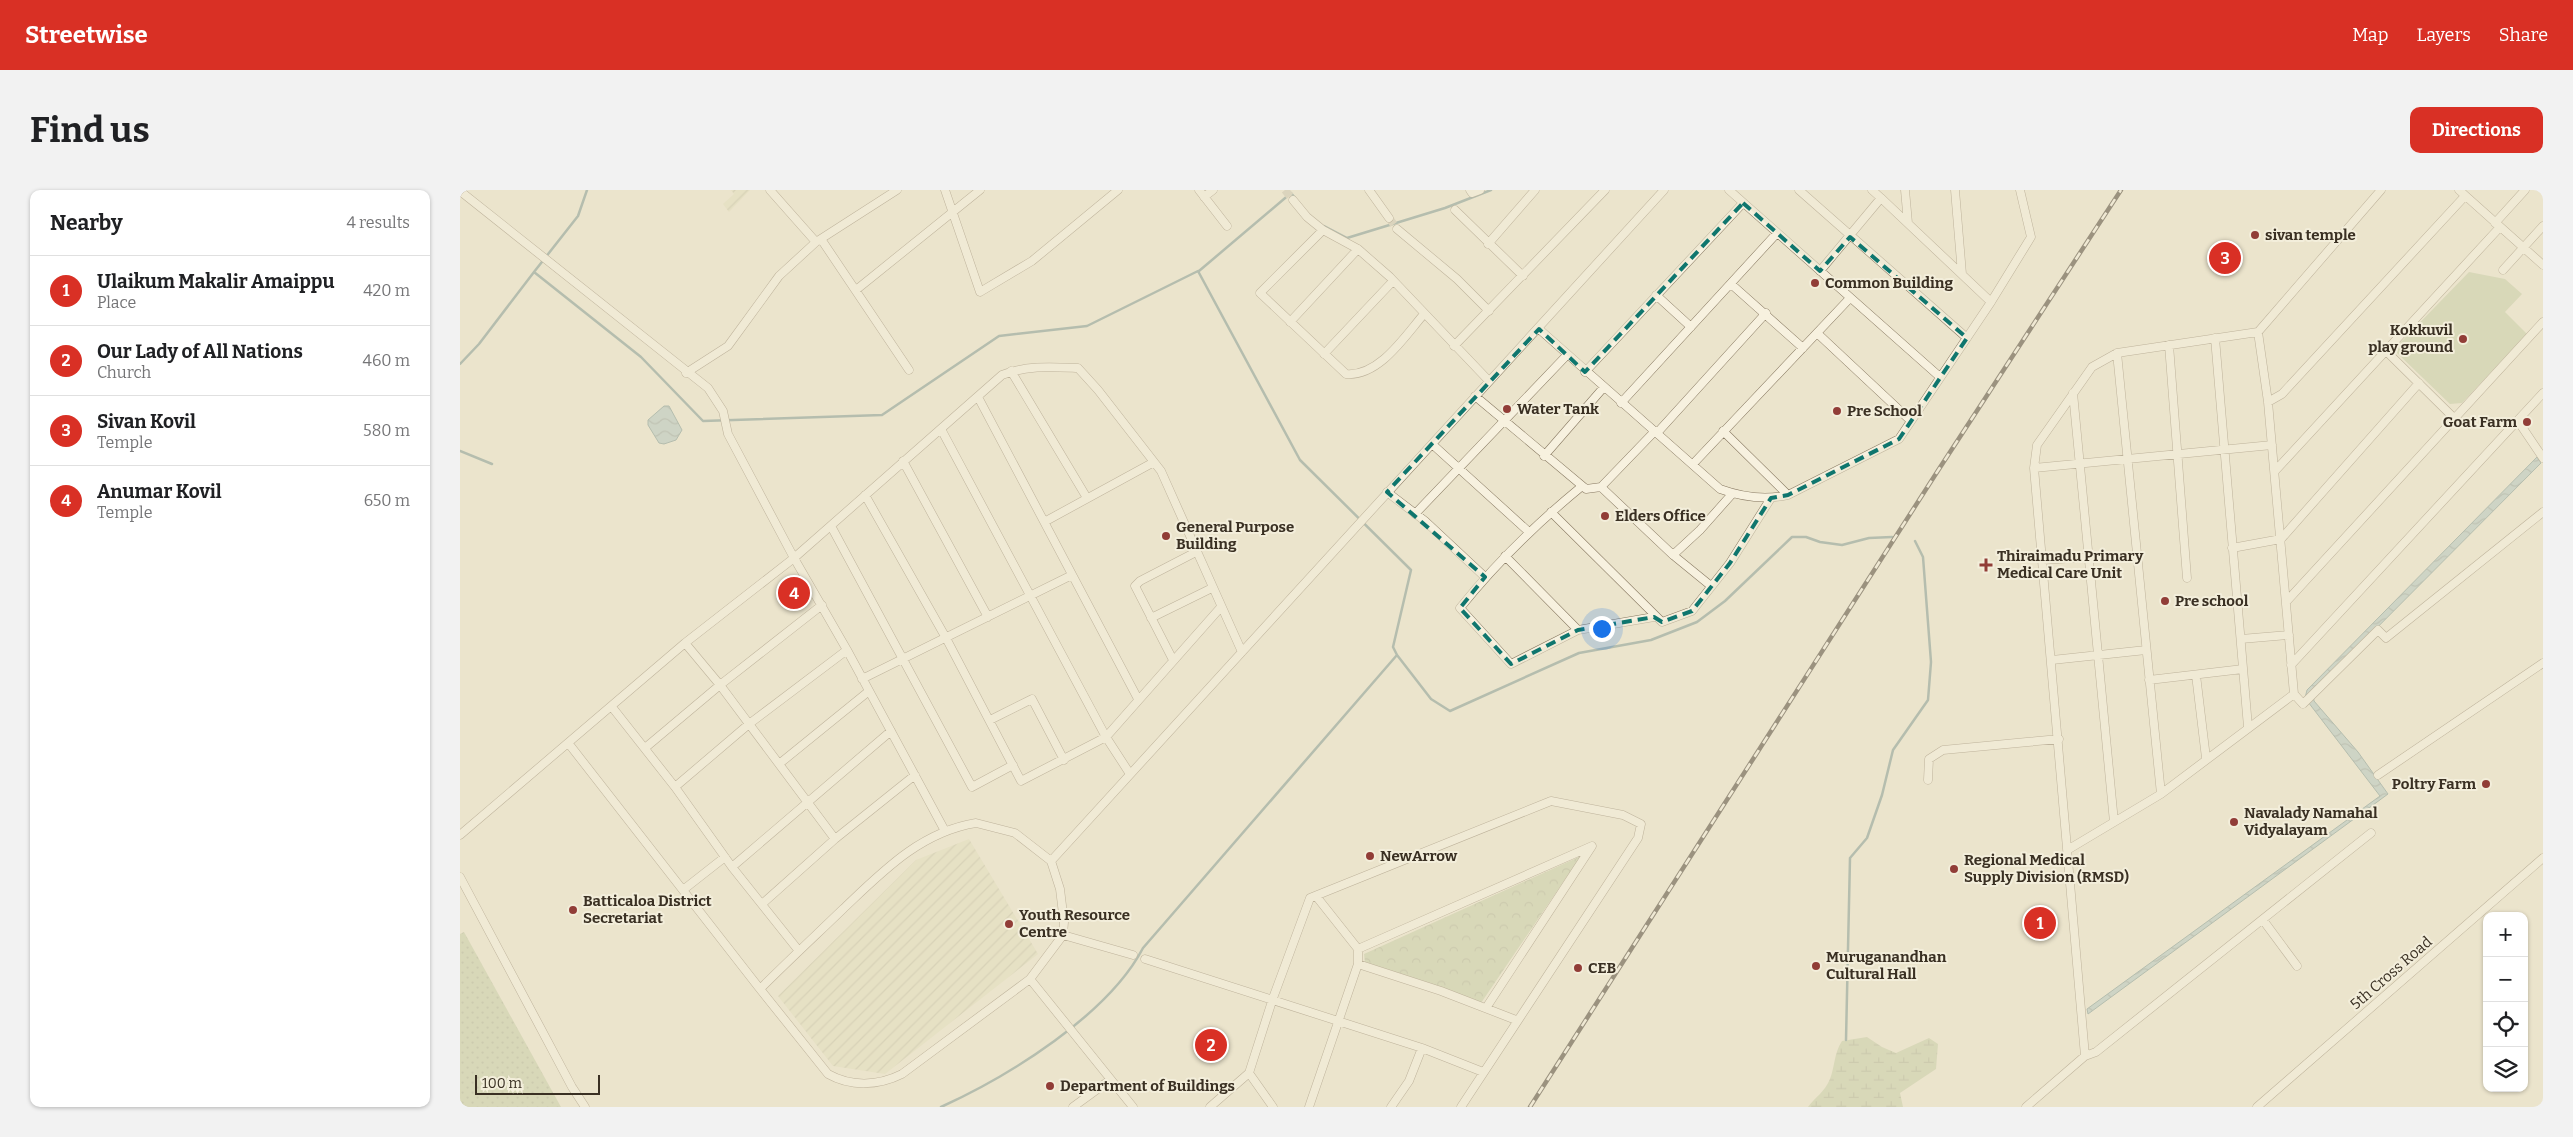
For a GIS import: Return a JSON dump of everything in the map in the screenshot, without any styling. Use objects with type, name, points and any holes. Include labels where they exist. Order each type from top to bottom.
[{"type":"street","points":[[770,190],[818,241],[856,290],[909,370]]},
{"type":"street","points":[[686,372],[728,346],[778,276],[818,241],[897,190]]},
{"type":"street","points":[[945,190],[980,292],[1032,261],[1118,190]]},
{"type":"street","points":[[856,290],[980,190]]},
{"type":"street","points":[[1199,190],[1227,226]]},
{"type":"street","points":[[1204,197],[1213,190]]},
{"type":"street","points":[[1369,190],[1389,218]]},
{"type":"street","points":[[1470,190],[1472,193],[1480,190]]},
{"type":"street","points":[[1488,244],[1535,190]]},
{"type":"street","points":[[1454,346],[1605,190]]},
{"type":"street","points":[[1051,861],[1664,190]]},
{"type":"street","points":[[1729,190],[1940,377]]},
{"type":"street","points":[[1799,190],[1850,237],[1967,338]]},
{"type":"street","points":[[1872,190],[1991,302]]},
{"type":"street","points":[[1905,190],[1908,223]]},
{"type":"street","points":[[1955,190],[1962,274]]},
{"type":"street","points":[[1538,329],[1720,489],[1732,494],[1771,498],[1788,494],[1899,439],[1991,302],[2031,237],[2020,190]]},
{"type":"street","points":[[2085,1056],[2069,849],[2034,468],[2037,446],[2092,367],[2117,353],[2258,332],[2381,190]]},
{"type":"street","points":[[2459,190],[2543,265]]},
{"type":"street","points":[[2275,471],[2386,351],[2498,225],[2525,190]]},
{"type":"street","points":[[460,191],[708,388],[723,411],[728,434],[794,558],[848,650],[945,830]]},
{"type":"street","points":[[2268,402],[2282,394],[2465,196]]},
{"type":"street","points":[[1820,271],[1881,198]]},
{"type":"street","points":[[1294,200],[1307,218],[1323,230],[1358,249],[1393,281],[1489,381]]},
{"type":"street","points":[[1585,372],[1743,203]]},
{"type":"street","points":[[1455,210],[1523,276]]},
{"type":"street","points":[[2503,270],[2543,226]]},
{"type":"street","points":[[1397,229],[1457,279],[1489,311]]},
{"type":"street","points":[[1323,230],[1260,293],[1346,374],[1356,375],[1376,365],[1391,353],[1424,314]]},
{"type":"street","points":[[1621,403],[1777,233]]},
{"type":"street","points":[[1290,322],[1358,249]]},
{"type":"street","points":[[1324,354],[1393,281]]},
{"type":"street","points":[[1731,284],[1804,348]]},
{"type":"street","points":[[1656,295],[1691,327]]},
{"type":"street","points":[[1693,464],[1850,298]]},
{"type":"street","points":[[1475,396],[1581,488],[1601,487],[1656,432],[1766,313]]},
{"type":"street","points":[[2286,602],[2543,322]]},
{"type":"street","points":[[2258,332],[2275,471],[2294,694],[2303,704],[2378,630],[2386,638],[2543,512]]},
{"type":"street","points":[[1817,333],[1911,421]]},
{"type":"street","points":[[2215,338],[2248,727]]},
{"type":"street","points":[[2169,345],[2176,454],[2188,578]]},
{"type":"street","points":[[2386,351],[2454,418]]},
{"type":"street","points":[[2117,353],[2161,794]]},
{"type":"street","points":[[1415,514],[1567,355]]},
{"type":"street","points":[[460,835],[569,744],[685,643],[794,558],[1002,375],[1011,371],[1046,366],[1078,368],[1098,390],[1161,471],[1242,652]]},
{"type":"street","points":[[1011,371],[1088,498]]},
{"type":"street","points":[[2232,548],[2281,539],[2419,383]]},
{"type":"street","points":[[1544,456],[1604,387]]},
{"type":"street","points":[[2073,393],[2114,822]]},
{"type":"street","points":[[2291,665],[2543,394]]},
{"type":"street","points":[[978,397],[1046,521],[1072,575],[1138,699]]},
{"type":"street","points":[[2518,421],[2543,458]]},
{"type":"street","points":[[941,429],[1106,737],[1130,774]]},
{"type":"street","points":[[1723,432],[1788,494]]},
{"type":"street","points":[[1432,444],[1529,532]]},
{"type":"street","points":[[2034,468],[2272,445]]},
{"type":"street","points":[[903,461],[988,617]]},
{"type":"street","points":[[1046,521],[1154,462]]},
{"type":"street","points":[[1601,487],[1673,555],[1712,586]]},
{"type":"street","points":[[1581,488],[1529,532],[1485,578],[1460,608],[1511,664],[1578,630],[1616,622],[1638,621],[1654,616]]},
{"type":"street","points":[[1387,492],[1415,514],[1485,578]]},
{"type":"street","points":[[1673,555],[1700,530],[1732,494]]},
{"type":"street","points":[[865,495],[946,638],[1021,780],[1064,760],[1106,737],[1221,607]]},
{"type":"street","points":[[1551,512],[1662,622],[1692,611],[1730,563],[1771,498]]},
{"type":"street","points":[[831,526],[972,787],[1013,765]]},
{"type":"street","points":[[1173,660],[1135,586],[1140,581],[1196,552]]},
{"type":"street","points":[[1505,556],[1578,630]]},
{"type":"street","points":[[2043,560],[2088,557]]},
{"type":"street","points":[[862,679],[1072,575]]},
{"type":"street","points":[[1151,618],[1212,588]]},
{"type":"street","points":[[645,748],[720,685],[822,605]]},
{"type":"street","points":[[2240,639],[2289,634]]},
{"type":"street","points":[[685,643],[720,685],[835,839]]},
{"type":"street","points":[[675,787],[749,724],[848,650]]},
{"type":"street","points":[[2052,660],[2146,650]]},
{"type":"street","points":[[2378,775],[2543,663]]},
{"type":"street","points":[[2149,680],[2243,669]]},
{"type":"street","points":[[2196,675],[2206,758]]},
{"type":"street","points":[[779,764],[869,690]]},
{"type":"street","points":[[2069,849],[2161,794],[2206,758],[2294,694]]},
{"type":"street","points":[[990,720],[1032,699],[1064,760]]},
{"type":"street","points":[[612,707],[675,787],[732,867],[799,950]]},
{"type":"street","points":[[732,867],[891,732]]},
{"type":"street","points":[[1928,780],[1929,759],[1943,750],[2059,739]]},
{"type":"street","points":[[569,744],[760,989],[828,1074],[843,1083],[861,1084],[890,1080],[902,1074],[1030,979],[1063,935],[1064,922],[1060,889],[1051,861],[1015,833],[976,823],[945,830],[915,846],[889,866],[760,989]]},
{"type":"street","points":[[762,904],[835,839],[915,775]]},
{"type":"street","points":[[1210,1107],[1249,1073],[1273,998],[1310,898],[1551,801],[1623,815],[1641,824],[1638,838],[1516,1020],[1461,1107]]},
{"type":"street","points":[[2026,1107],[2085,1056],[2096,1052],[2371,832]]},
{"type":"street","points":[[1358,950],[1592,846],[1486,1008]]},
{"type":"street","points":[[683,890],[725,857]]},
{"type":"street","name":"5th Cross Road","points":[[2257,1107],[2543,858]]},
{"type":"street","points":[[460,877],[567,1078],[585,1107]]},
{"type":"street","points":[[1309,1107],[1358,964],[1358,950],[1316,896]]},
{"type":"street","points":[[2262,920],[2297,966]]},
{"type":"street","points":[[1063,935],[1133,955]]},
{"type":"street","points":[[1145,959],[1273,998],[1422,1048],[1483,1072]]},
{"type":"street","points":[[1358,964],[1516,1020]]},
{"type":"street","points":[[1030,979],[1133,1107]]},
{"type":"street","points":[[1391,1107],[1409,1081],[1422,1048]]},
{"type":"street","points":[[1249,1073],[1273,1107]]},
{"type":"street","points":[[1074,1107],[1110,1080]]},
{"type":"highlighted area","points":[[1743,203],[1820,271],[1850,237],[1967,338],[1899,439],[1788,495],[1771,498],[1730,563],[1692,611],[1662,622],[1654,617],[1578,630],[1511,664],[1460,608],[1485,577],[1387,492],[1539,329],[1585,372]]},
{"type":"shaded area","points":[[731,190],[750,190],[729,212],[723,204],[734,194]]},
{"type":"shaded area","points":[[969,839],[1038,954],[885,1074],[833,1066],[778,996],[916,860]]},
{"type":"green space","name":"Kokkuvil play ground","points":[[2469,272],[2505,279],[2522,294],[2505,312],[2527,334],[2462,403],[2450,404],[2397,353],[2399,344]]},
{"type":"green space","points":[[1581,856],[1481,1003],[1365,963],[1364,954]]},
{"type":"green space","points":[[464,932],[561,1107],[460,1107],[460,934]]},
{"type":"green space","points":[[1867,1037],[1882,1047],[1896,1053],[1929,1038],[1938,1044],[1936,1069],[1900,1093],[1903,1107],[1808,1107],[1828,1084],[1837,1050],[1842,1041]]},
{"type":"water","points":[[664,406],[669,406],[682,430],[676,440],[664,444],[659,443],[648,425],[648,420]]},
{"type":"water","points":[[2537,457],[2541,463],[2313,692],[2314,701],[2358,752],[2388,794],[2088,1014],[2087,1009],[2380,796],[2305,698],[2307,690]]},
{"type":"waterway","points":[[587,190],[578,216],[534,272],[641,357],[703,421],[882,415],[999,336],[1087,326],[1198,271],[1300,460],[1411,570],[1393,647],[1397,655]]},
{"type":"waterway","points":[[1324,226],[1347,238],[1445,208],[1491,190]]},
{"type":"waterway","points":[[1199,271],[1291,193],[1295,198]]},
{"type":"waterway","points":[[460,364],[479,344],[534,272]]},
{"type":"waterway","points":[[460,451],[492,464]]},
{"type":"waterway","points":[[941,1107],[996,1079],[1026,1061],[1082,1020],[1106,997],[1127,973],[1143,948],[1397,655],[1431,699],[1450,711],[1579,653],[1651,640],[1697,622],[1725,601],[1792,537],[1806,537],[1820,542],[1842,545],[1869,538],[1892,537]]},
{"type":"waterway","points":[[1846,1040],[1850,858],[1867,838],[1882,795],[1893,750],[1928,700],[1931,662],[1923,557],[1915,541]]},
{"type":"tunnel","points":[[1285,190],[1293,200]]},
{"type":"tunnel","points":[[1389,218],[1397,229]]},
{"type":"railway","points":[[1530,1107],[1939,469],[2121,190]]},
{"type":"place","name":"sivan temple","points":[[2255,235]]},
{"type":"place","name":"Sivan Kovil","points":[[2225,258]]},
{"type":"place","name":"Common Building","points":[[1815,283]]},
{"type":"place","name":"Kokkuvil play ground","points":[[2463,339]]},
{"type":"place","name":"Water Tank","points":[[1507,409]]},
{"type":"place","name":"Pre School","points":[[1837,411]]},
{"type":"place","name":"Goat Farm","points":[[2527,422]]},
{"type":"place","name":"Elders Office","points":[[1605,516]]},
{"type":"place","name":"General Purpose Building","points":[[1166,536]]},
{"type":"place","name":"Thiraimadu Primary Medical Care Unit","points":[[1986,565]]},
{"type":"place","name":"Anumar Kovil","points":[[794,593]]},
{"type":"place","name":"Pre school","points":[[2165,601]]},
{"type":"place","name":"Poltry Farm","points":[[2486,784]]},
{"type":"place","name":"Navalady Namahal Vidyalayam","points":[[2234,822]]},
{"type":"place","name":"NewArrow","points":[[1370,856]]},
{"type":"place","name":"Regional Medical Supply Division (RMSD)","points":[[1954,869]]},
{"type":"place","name":"Batticaloa District Secretariat","points":[[573,910]]},
{"type":"place","name":"Ulaikum Makalir Amaippu","points":[[2040,923]]},
{"type":"place","name":"Youth Resource Centre","points":[[1009,924]]},
{"type":"place","name":"Muruganandhan Cultural Hall","points":[[1816,966]]},
{"type":"place","name":"CEB","points":[[1578,968]]},
{"type":"place","name":"Our Lady of All Nations","points":[[1211,1045]]},
{"type":"place","name":"Department of Buildings","points":[[1050,1086]]}]
